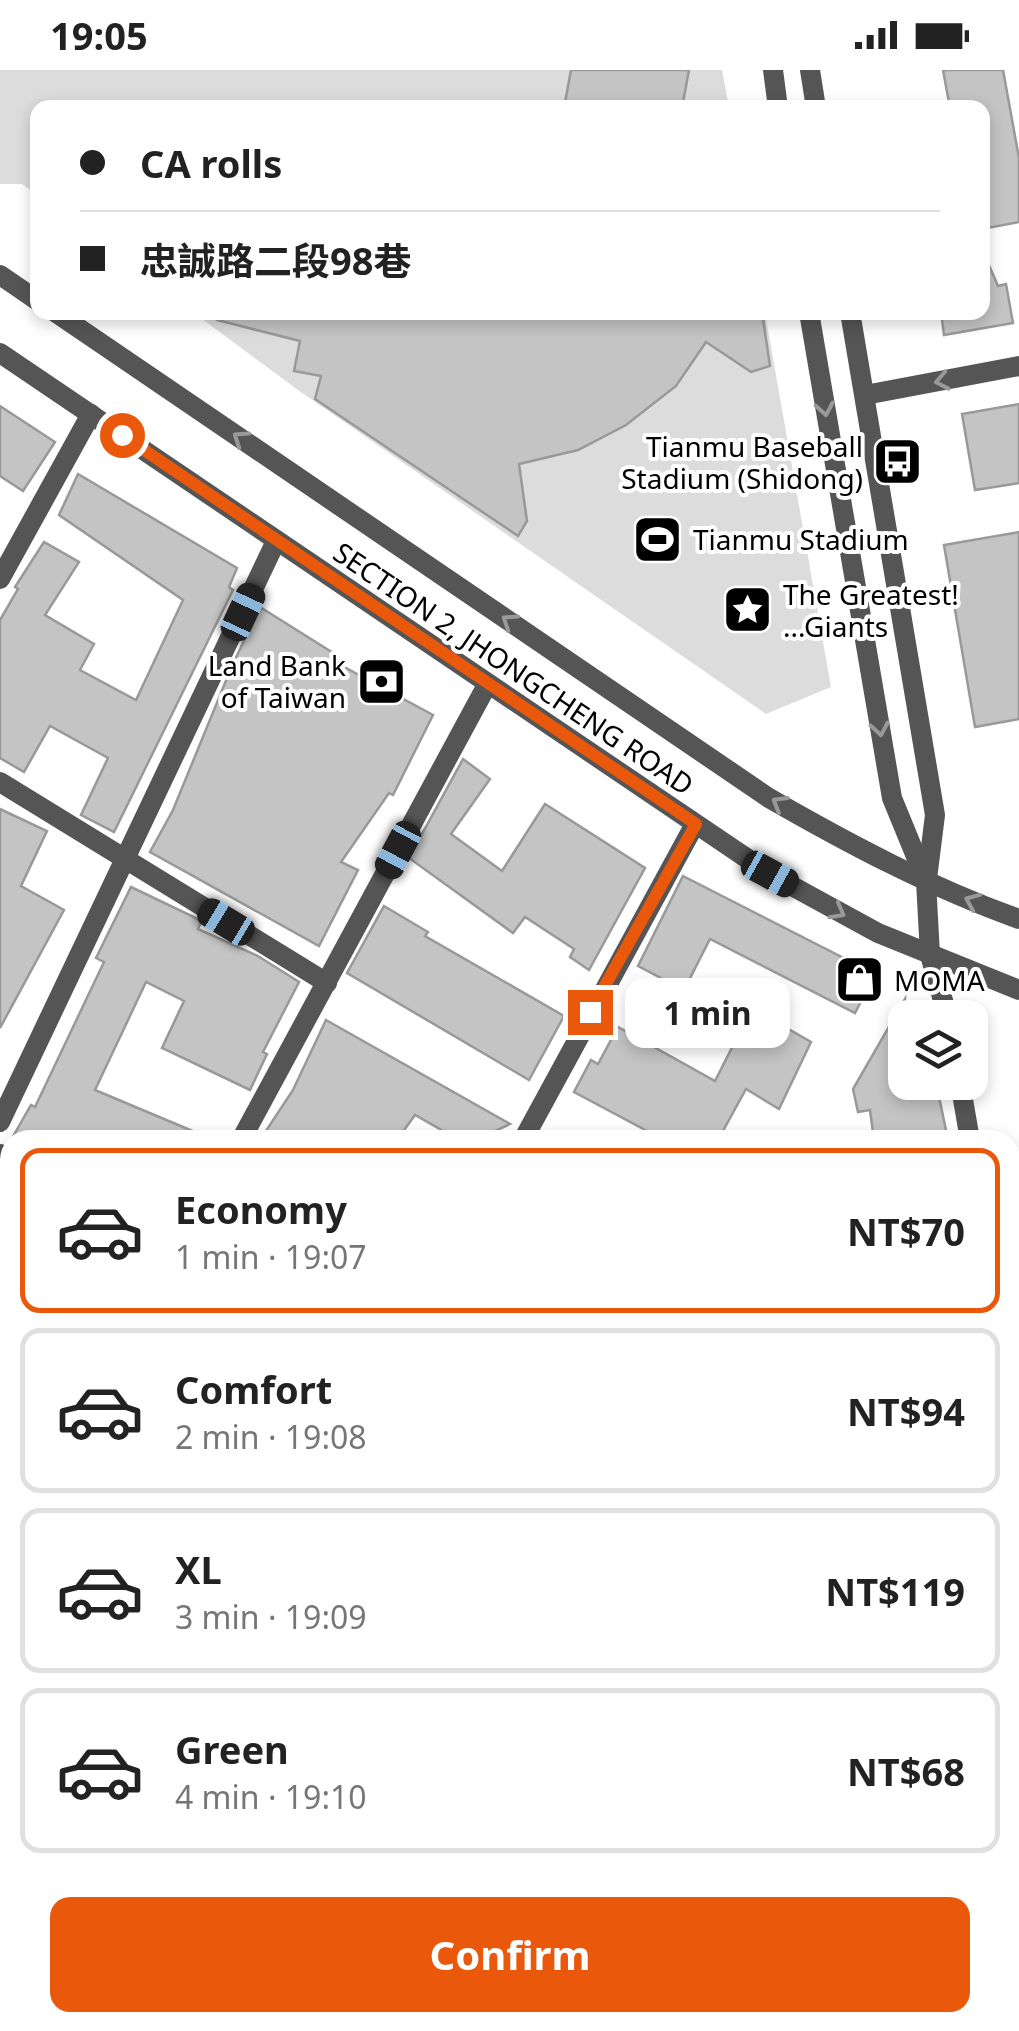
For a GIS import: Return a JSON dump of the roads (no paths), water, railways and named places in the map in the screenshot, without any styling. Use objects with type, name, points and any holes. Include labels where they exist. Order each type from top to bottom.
[{"type":"street","points":[[773,70],[777,100]]},
{"type":"street","points":[[810,70],[815,100]]},
{"type":"street","points":[[0,275],[30,295]]},
{"type":"street","name":"SECTION 2, JHONGCHENG ROAD","points":[[67,320],[769,798],[926,881],[1019,919]]},
{"type":"street","points":[[810,320],[892,798],[926,881]]},
{"type":"street","points":[[851,320],[935,815],[926,881],[930,955],[943,1000]]},
{"type":"street","name":"SECTION 2, JHONGCHENG ROAD","points":[[0,353],[770,874],[930,955],[1019,990]]},
{"type":"street","points":[[864,395],[1019,366]]},
{"type":"street","points":[[0,579],[91,414]]},
{"type":"street","points":[[0,1122],[276,541]]},
{"type":"street","points":[[246,1130],[487,684]]},
{"type":"street","points":[[0,782],[326,983]]},
{"type":"street","points":[[529,1130],[696,824]]},
{"type":"street","points":[[963,1100],[968,1130]]},
{"type":"place","name":"Tianmu Baseball Stadium (Shidong)","points":[[898,462]]},
{"type":"place","name":"Tianmu Stadium","points":[[658,539]]},
{"type":"place","name":"The Greatest! ...Giants","points":[[748,610]]},
{"type":"place","name":"Land Bank of Taiwan","points":[[381,681]]},
{"type":"place","name":"MOMA","points":[[859,980]]}]
